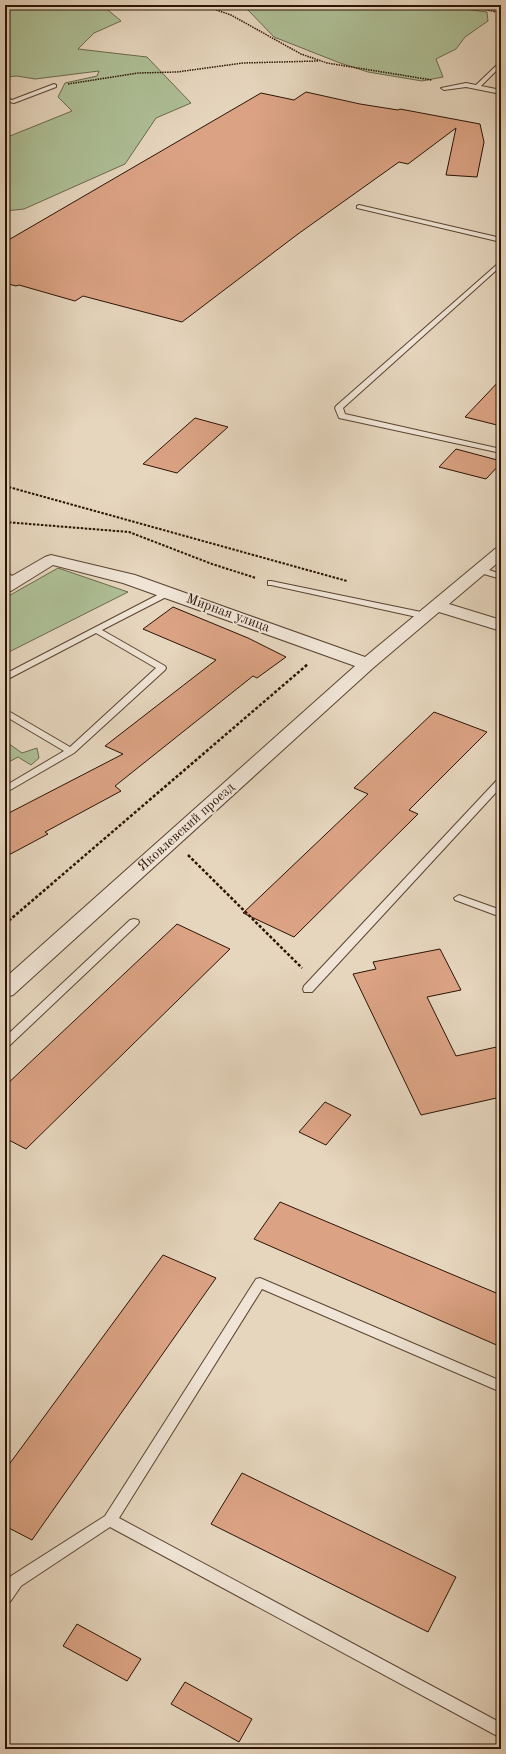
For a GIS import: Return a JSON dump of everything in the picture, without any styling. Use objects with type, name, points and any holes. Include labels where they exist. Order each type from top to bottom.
[{"type":"street","points":[[367,664],[501,552]]},
{"type":"street","name":"Мирная улица","points":[[8,580],[51,560],[129,579],[169,592],[367,664]]},
{"type":"street","points":[[431,611],[501,626]]},
{"type":"street","name":"Яковлевский проезд","points":[[5,990],[367,664]]},
{"type":"lane","points":[[477,87],[501,64]]},
{"type":"lane","points":[[444,88],[466,85],[501,92]]},
{"type":"lane","points":[[5,100],[12,102],[54,86]]},
{"type":"lane","points":[[359,207],[501,240]]},
{"type":"lane","points":[[501,263],[339,408],[342,416],[501,451]]},
{"type":"lane","points":[[480,570],[501,576]]},
{"type":"lane","points":[[271,583],[431,611]]},
{"type":"lane","points":[[5,677],[169,592]]},
{"type":"lane","points":[[5,790],[71,751],[162,668],[96,630]]},
{"type":"lane","points":[[5,712],[71,751]]},
{"type":"lane","points":[[308,989],[501,781]]},
{"type":"lane","points":[[460,898],[501,914]]},
{"type":"lane","points":[[5,1043],[134,922]]},
{"type":"lane","points":[[5,1597],[16,1581],[110,1520],[260,1283],[501,1387]]},
{"type":"lane","points":[[110,1520],[501,1731]]},
{"type":"path","points":[[202,5],[231,15],[301,54],[320,61],[466,85]]},
{"type":"path","points":[[464,5],[501,13]]},
{"type":"path","points":[[54,86],[138,74],[177,72],[243,63],[320,61]]},
{"type":"path","points":[[5,486],[353,583]]},
{"type":"path","points":[[5,522],[129,532],[212,564],[271,583]]},
{"type":"path","points":[[5,924],[325,649]]},
{"type":"path","points":[[172,840],[315,982]]},
{"type":"green space","points":[[5,5],[102,5],[121,21],[94,33],[78,49],[147,57],[191,103],[156,118],[125,164],[24,209],[5,211],[5,138],[72,111],[58,97],[65,83],[97,76],[99,71],[35,79],[17,76],[5,77]]},
{"type":"green space","points":[[234,5],[433,5],[487,12],[488,21],[465,37],[456,49],[436,59],[443,77],[422,81],[368,72],[340,63],[274,37],[248,10]]},
{"type":"green space","points":[[58,568],[128,592],[5,654],[5,598]]},
{"type":"green space","points":[[5,741],[22,753],[37,748],[39,758],[31,765],[18,757],[5,764]]},
{"type":"building","points":[[306,92],[360,104],[398,110],[400,109],[480,124],[484,142],[477,177],[446,175],[456,128],[408,164],[399,162],[298,234],[182,322],[83,296],[75,301],[19,285],[16,286],[5,283],[5,242],[261,93],[294,100]]},
{"type":"building","points":[[501,379],[501,426],[465,417]]},
{"type":"building","points":[[195,418],[228,427],[177,473],[143,464]]},
{"type":"building","points":[[456,449],[501,461],[501,463],[486,479],[439,467]]},
{"type":"building","points":[[173,607],[248,638],[286,657],[257,678],[253,676],[115,786],[121,791],[45,832],[48,834],[5,857],[5,815],[123,754],[105,746],[216,660],[143,629]]},
{"type":"building","points":[[434,712],[487,732],[409,810],[418,814],[294,937],[243,913],[368,794],[354,788]]},
{"type":"building","points":[[177,924],[230,949],[26,1149],[5,1138],[5,1086]]},
{"type":"building","points":[[440,949],[461,990],[427,997],[456,1056],[501,1046],[501,1097],[421,1115],[353,974],[376,969],[373,962]]},
{"type":"building","points":[[325,1102],[351,1115],[326,1145],[299,1132]]},
{"type":"building","points":[[280,1202],[501,1295],[501,1347],[254,1239]]},
{"type":"building","points":[[163,1255],[216,1278],[32,1540],[5,1526],[5,1470]]},
{"type":"building","points":[[242,1473],[456,1577],[428,1632],[211,1524]]},
{"type":"building","points":[[77,1624],[141,1659],[127,1681],[63,1646]]},
{"type":"building","points":[[185,1682],[252,1719],[239,1742],[171,1704]]}]
